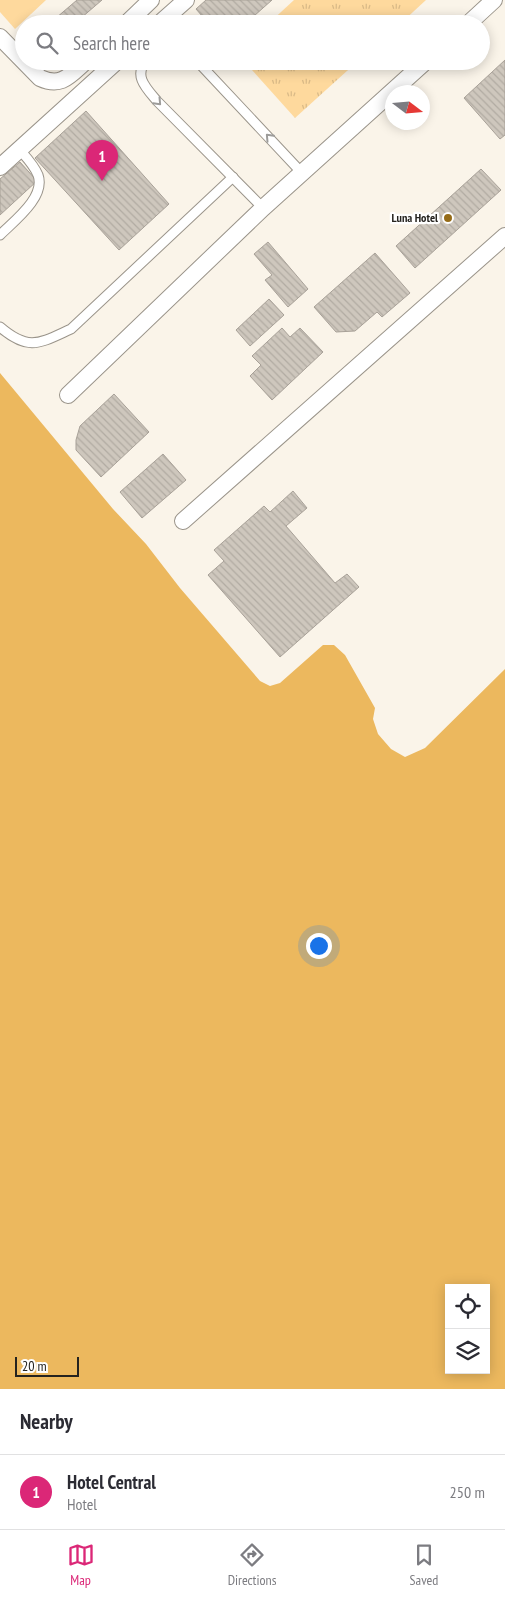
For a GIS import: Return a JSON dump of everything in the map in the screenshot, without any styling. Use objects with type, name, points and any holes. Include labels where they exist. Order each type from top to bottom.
[{"type":"street","points":[[135,15],[151,0]]},
{"type":"street","points":[[155,0],[162,15]]},
{"type":"street","points":[[169,15],[186,0]]},
{"type":"street","points":[[478,15],[494,0]]},
{"type":"street","points":[[0,36],[15,52]]},
{"type":"street","points":[[32,70],[40,78],[48,82],[57,83],[68,78],[76,70]]},
{"type":"street","points":[[0,167],[107,70]]},
{"type":"street","points":[[68,395],[263,208],[416,70]]},
{"type":"street","points":[[183,521],[505,236]]},
{"type":"lane","points":[[141,70],[141,82],[157,101],[263,208]]},
{"type":"lane","points":[[206,70],[302,172]]},
{"type":"lane","points":[[0,234],[29,206],[36,195],[39,178],[19,149]]},
{"type":"lane","points":[[0,327],[27,343],[40,342],[71,329],[232,177]]},
{"type":"green space","points":[[0,0],[46,0],[30,15],[15,15],[15,29],[0,12]]},
{"type":"green space","points":[[294,0],[426,0],[410,15],[278,15]]},
{"type":"green space","points":[[252,70],[348,70],[295,118]]},
{"type":"shaded area","points":[[0,373],[260,681],[270,686],[280,683],[323,645],[334,645],[345,655],[375,708],[373,719],[378,734],[391,749],[405,757],[425,748],[505,669],[505,1389],[0,1389]]},
{"type":"building","points":[[77,0],[102,0],[84,15],[60,15]]},
{"type":"building","points":[[206,0],[272,0],[255,15],[201,15],[196,9]]},
{"type":"building","points":[[505,60],[505,135],[500,139],[464,98]]},
{"type":"building","points":[[86,111],[169,204],[119,250],[35,158]]},
{"type":"building","points":[[20,162],[37,181],[0,215],[0,179]]},
{"type":"building","name":"Luna Hotel","points":[[481,169],[501,190],[415,268],[396,246]]},
{"type":"building","points":[[268,242],[308,289],[288,307],[265,280],[272,275],[254,254]]},
{"type":"building","points":[[375,253],[410,293],[382,317],[377,312],[355,331],[336,332],[314,307]]},
{"type":"building","points":[[269,299],[284,315],[250,346],[236,330]]},
{"type":"building","points":[[282,328],[290,337],[300,328],[323,352],[272,400],[250,376],[261,365],[252,356]]},
{"type":"building","points":[[114,394],[149,432],[101,477],[76,450],[76,440],[80,426]]},
{"type":"building","points":[[163,454],[186,480],[142,518],[120,492]]},
{"type":"building","points":[[293,491],[307,508],[286,526],[335,583],[347,574],[359,587],[280,657],[208,575],[224,561],[214,550],[264,506],[270,512]]},
{"type":"place","name":"Hotel Central","points":[[102,181]]},
{"type":"place","name":"Luna Hotel","points":[[448,218]]}]
